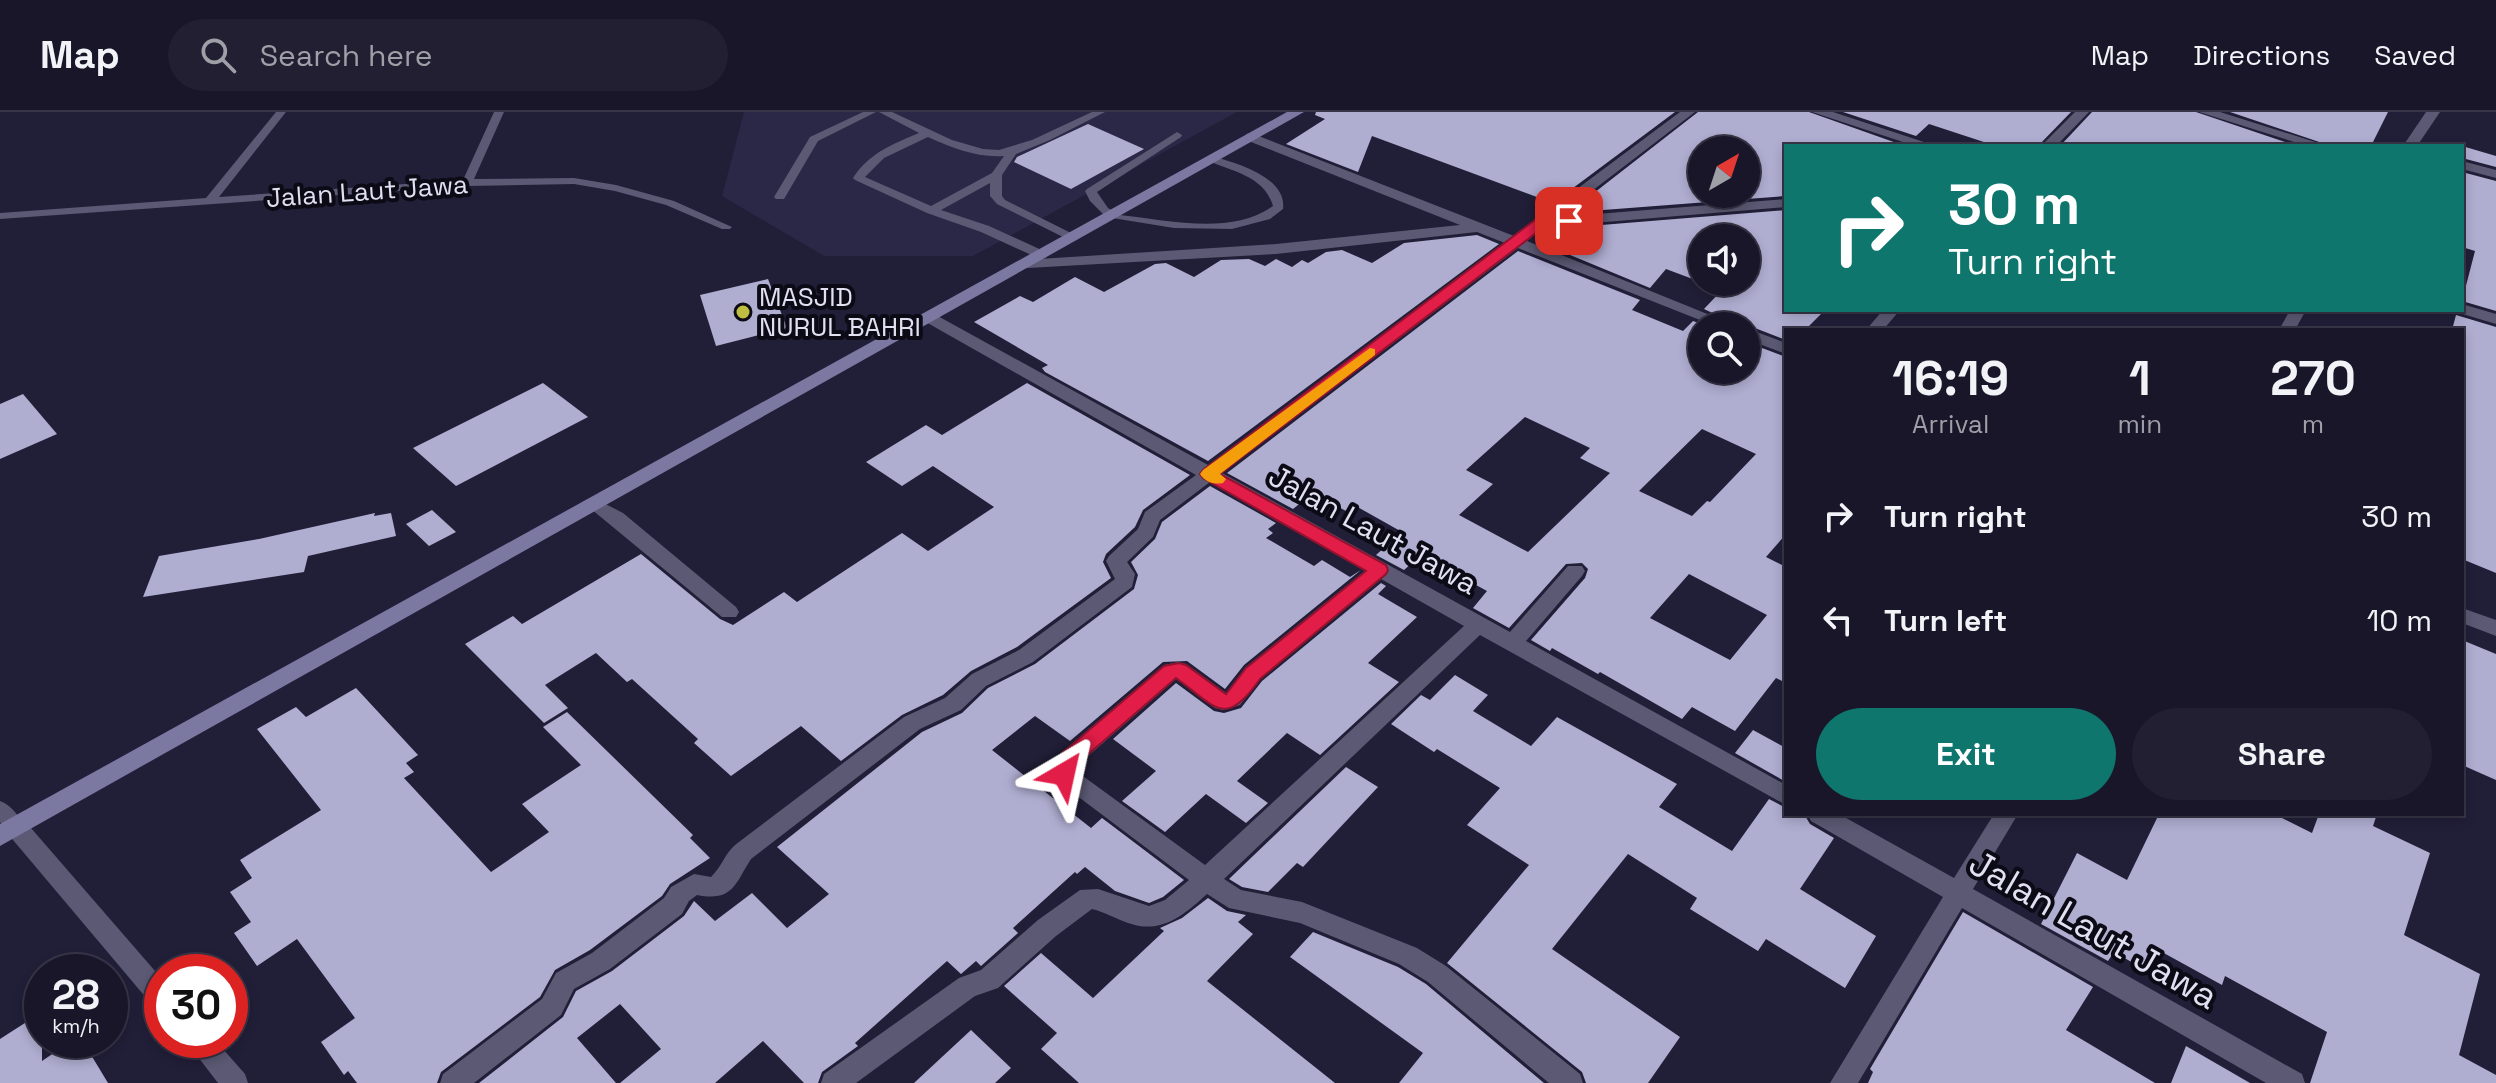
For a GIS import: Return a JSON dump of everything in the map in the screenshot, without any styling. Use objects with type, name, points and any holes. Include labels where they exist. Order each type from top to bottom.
[{"type":"main road","points":[[5,824],[594,504],[1297,112]]},
{"type":"street","points":[[453,1083],[552,1007],[565,981],[601,961],[673,906],[686,889],[694,884],[716,888],[735,869],[737,858],[743,852],[807,801],[912,723],[953,704],[979,680],[1026,656],[1125,582],[1125,574],[1116,561],[1118,556],[1146,532],[1152,517],[1688,112]]},
{"type":"street","points":[[1819,112],[1923,144]]},
{"type":"street","points":[[2050,144],[2082,112]]},
{"type":"street","points":[[2206,112],[2314,144]]},
{"type":"street","points":[[2411,144],[2433,112]]},
{"type":"street","points":[[1251,137],[1694,312]]},
{"type":"street","points":[[2464,166],[2496,174]]},
{"type":"street","points":[[1540,223],[1784,203]]},
{"type":"street","points":[[1035,259],[1276,249],[1482,227]]},
{"type":"street","points":[[2464,310],[2496,319]]},
{"type":"street","points":[[1876,328],[1890,312]]},
{"type":"street","name":"Jalan Laut Jawa","points":[[930,318],[1784,795]]},
{"type":"street","points":[[1760,339],[1784,348]]},
{"type":"street","points":[[594,504],[616,518],[729,612]]},
{"type":"street","points":[[1379,570],[1253,673],[1239,694],[1229,702],[1223,702],[1179,670],[1171,671],[1068,760],[1064,774],[1238,900],[1302,913],[1408,956],[1437,974],[1570,1083]]},
{"type":"street","points":[[1512,644],[1575,571]]},
{"type":"street","points":[[2464,616],[2496,628]]},
{"type":"street","points":[[834,1083],[968,986],[989,980],[1047,928],[1089,898],[1102,899],[1142,916],[1160,916],[1207,879],[1478,625]]},
{"type":"street","name":"Jalan Laut Jawa","points":[[1823,816],[2292,1083]]},
{"type":"street","points":[[1843,1083],[2005,816]]},
{"type":"street","points":[[5,824],[144,978]]},
{"type":"street","points":[[213,1058],[235,1083]]},
{"type":"lane","points":[[210,201],[281,112]]},
{"type":"lane","points":[[467,183],[499,112]]},
{"type":"lane","points":[[780,197],[814,139],[871,112]]},
{"type":"lane","points":[[884,112],[929,133],[987,153],[1012,152],[1100,112]]},
{"type":"lane","points":[[929,133],[864,166],[859,178],[931,211],[985,229],[1035,259]]},
{"type":"lane","points":[[1177,135],[1091,191],[1092,198],[1110,216],[1158,223],[1226,226],[1254,221],[1272,214],[1279,207],[1277,192],[1268,183],[1212,159]]},
{"type":"lane","points":[[931,211],[996,175],[1012,152]]},
{"type":"lane","points":[[996,175],[996,196],[1001,202],[1073,237]]},
{"type":"lane","name":"Jalan Laut Jawa","points":[[0,216],[467,183],[592,183],[670,203],[726,227]]},
{"type":"shaded area","points":[[744,112],[1237,112],[973,256],[824,256],[722,196]]},
{"type":"building","points":[[1316,112],[1675,112],[1553,203],[1372,136],[1358,172],[1286,144],[1325,119],[1315,115]]},
{"type":"building","points":[[1698,112],[1809,112],[1899,144],[1784,144],[1784,196],[1760,198],[1760,136],[1688,136],[1688,204],[1572,210]]},
{"type":"building","points":[[1843,112],[2071,112],[2040,144],[1990,144],[1929,124],[1916,136]]},
{"type":"building","points":[[2092,112],[2196,112],[2291,144],[2062,144]]},
{"type":"building","points":[[2230,112],[2388,112],[2372,144],[2325,144]]},
{"type":"building","points":[[1088,124],[1144,149],[1071,189],[1014,162],[1017,157]]},
{"type":"building","points":[[2464,147],[2496,156],[2496,167],[2464,159]]},
{"type":"building","points":[[2464,173],[2496,181],[2496,311],[2464,302],[2475,251],[2464,248]]},
{"type":"building","points":[[1784,210],[1784,312],[1823,312],[1807,328],[1784,328],[1784,339],[1760,330],[1760,312],[1710,312],[1704,309],[1716,296],[1760,296],[1760,224],[1688,224],[1688,277],[1666,269],[1650,288],[1558,250],[1589,226]]},
{"type":"building","points":[[1477,235],[1499,244],[1208,461],[1045,372],[1042,368],[1048,365],[974,322],[1020,296],[1033,302],[1075,277],[1104,292],[1155,264],[1166,263],[1194,277],[1221,260],[1249,259],[1265,266],[1276,259],[1292,267],[1302,260],[1308,263],[1326,252],[1342,250],[1372,263],[1404,243]]},
{"type":"building","points":[[1518,251],[1640,300],[1632,310],[1683,331],[1688,326],[1688,384],[1760,384],[1760,347],[1784,356],[1784,536],[1766,557],[1784,566],[1784,682],[1776,678],[1735,731],[1692,707],[1682,719],[1600,672],[1598,674],[1531,640],[1585,578],[1588,569],[1582,563],[1566,564],[1509,628],[1473,608],[1487,591],[1421,555],[1404,570],[1376,555],[1402,532],[1354,505],[1346,511],[1313,493],[1293,509],[1227,473]],"holes":[[[1525,417],[1590,448],[1580,458],[1610,473],[1528,552],[1459,515],[1493,484],[1466,470]],[[1702,429],[1756,454],[1710,502],[1707,501],[1692,516],[1639,491]],[[1689,574],[1767,615],[1730,660],[1650,618]]]},
{"type":"building","name":"MASJID NURUL BAHRI","points":[[768,279],[787,328],[716,346],[700,295]]},
{"type":"building","points":[[2456,315],[2496,327],[2496,573],[2464,560],[2464,328],[2453,328]]},
{"type":"building","points":[[543,383],[588,417],[456,486],[413,448]]},
{"type":"building","points":[[1027,383],[1190,475],[1143,510],[1135,527],[1106,554],[1103,562],[1111,578],[1017,647],[971,671],[943,695],[902,715],[841,761],[801,726],[731,776],[694,743],[698,739],[632,679],[627,682],[596,653],[545,685],[568,708],[544,723],[465,644],[513,616],[522,624],[641,554],[720,619],[733,625],[784,592],[797,602],[902,533],[928,551],[994,507],[933,466],[902,486],[866,462],[926,425],[942,435]]},
{"type":"building","points":[[23,394],[57,434],[0,459],[0,404]]},
{"type":"building","points":[[1210,486],[1276,523],[1268,529],[1273,533],[1266,538],[1314,566],[1322,560],[1350,577],[1361,570],[1244,665],[1225,689],[1187,661],[1163,662],[1070,741],[1035,716],[992,750],[1091,828],[1102,818],[1184,880],[1163,897],[1149,903],[1115,891],[1085,867],[1077,874],[1075,872],[1013,928],[1018,933],[981,966],[976,961],[961,974],[947,961],[855,1043],[858,1046],[822,1072],[818,1083],[804,1083],[763,1041],[715,1083],[620,1083],[661,1049],[620,1004],[577,1038],[616,1083],[479,1083],[563,1017],[576,991],[612,971],[684,916],[694,901],[715,921],[752,893],[787,928],[829,894],[777,847],[922,732],[962,713],[988,688],[1035,664],[1134,589],[1138,575],[1131,562],[1155,539],[1162,522]]},
{"type":"building","points":[[432,510],[456,532],[429,546],[406,524]]},
{"type":"building","points":[[375,513],[374,516],[391,513],[396,536],[308,556],[304,572],[143,597],[159,556],[259,539]]},
{"type":"building","points":[[1381,583],[1386,586],[1378,594],[1417,617],[1368,663],[1399,682],[1320,755],[1287,733],[1237,781],[1268,803],[1246,823],[1206,794],[1165,832],[1122,801],[1156,771],[1113,739],[1176,683],[1214,711],[1224,713],[1241,708],[1262,681]]},
{"type":"building","points":[[2464,641],[2496,654],[2496,780],[2464,766]]},
{"type":"building","points":[[1455,675],[1488,695],[1473,711],[1531,746],[1557,717],[1677,784],[1659,807],[1732,851],[1769,799],[1784,807],[1784,816],[1805,816],[1810,824],[1834,838],[1800,889],[1876,936],[1845,988],[1766,939],[1758,951],[1690,909],[1697,898],[1628,854],[1552,949],[1680,1037],[1648,1083],[1586,1083],[1582,1072],[1447,963],[1529,865],[1467,825],[1500,788],[1391,724],[1421,695],[1430,700]]},
{"type":"building","points":[[356,688],[418,755],[406,763],[414,772],[404,778],[491,872],[549,832],[522,804],[581,765],[543,727],[567,712],[693,835],[690,838],[710,858],[670,884],[662,896],[590,950],[555,970],[540,997],[441,1072],[437,1083],[357,1083],[348,1071],[344,1075],[321,1042],[355,1018],[297,939],[257,966],[234,933],[251,922],[230,892],[252,878],[240,860],[321,810],[257,729],[296,707],[306,717]]},
{"type":"building","points":[[1753,730],[1784,747],[1784,781],[1735,753]]},
{"type":"building","points":[[1346,767],[1378,787],[1303,867],[1297,863],[1268,892],[1242,887],[1229,879]]},
{"type":"building","points":[[2158,816],[2278,816],[2312,833],[2318,816],[2376,816],[2373,826],[2430,853],[2404,935],[2480,974],[2459,1055],[2496,1075],[2496,1083],[2310,1083],[2327,1032],[2225,976],[2222,985],[2151,946],[2142,968],[2114,952],[2108,961],[2041,924],[2077,853],[2127,880]]},
{"type":"building","points":[[1208,898],[1227,911],[1246,915],[1238,922],[1253,934],[1207,981],[1335,1083],[1079,1083],[1041,1049],[1057,1033],[1004,986],[1041,953],[1093,998],[1164,931],[1160,928],[1182,918]]},
{"type":"building","points":[[1963,912],[2093,987],[2066,1030],[2155,1083],[1868,1083],[1873,1072],[1870,1069]]},
{"type":"building","points":[[1313,932],[1398,967],[1426,984],[1544,1083],[1399,1083],[1423,1053],[1290,957]]},
{"type":"building","points":[[24,1024],[24,1058],[42,1058],[42,1061],[46,1058],[93,1058],[108,1083],[0,1083],[0,1039]]},
{"type":"building","points":[[971,1030],[1011,1068],[995,1083],[914,1083]]},
{"type":"building","points":[[2186,1046],[2250,1083],[2171,1083]]},
{"type":"slow traffic","points":[[1217,479],[1208,474],[1370,352]]},
{"type":"place","name":"MASJID NURUL BAHRI","points":[[743,312]]},
{"type":"route","points":[[1064,774],[1068,760],[1171,671],[1179,670],[1223,702],[1229,702],[1239,694],[1253,673],[1379,570],[1208,474],[1540,223],[1569,221]]}]
